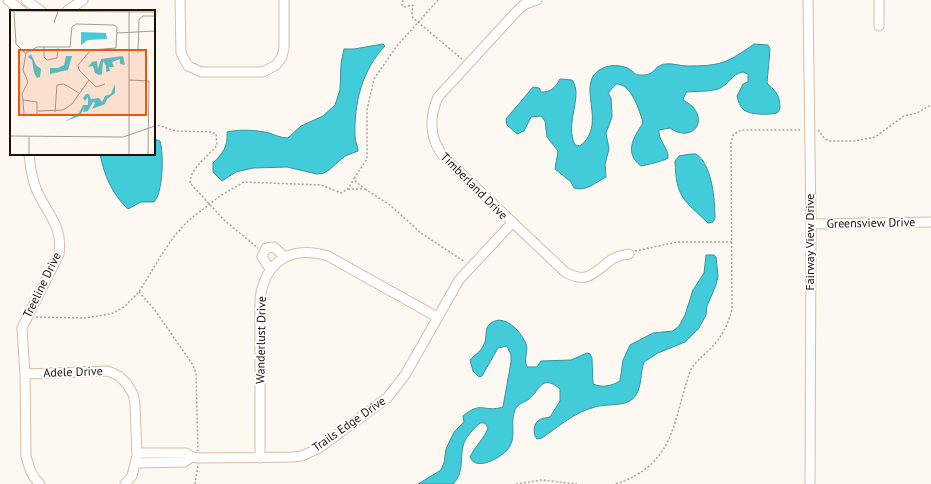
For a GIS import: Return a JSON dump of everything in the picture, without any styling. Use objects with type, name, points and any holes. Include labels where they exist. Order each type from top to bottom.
[{"type":"street","points":[[8,0],[21,10]]},
{"type":"street","points":[[26,0],[40,10]]},
{"type":"street","points":[[68,10],[83,0]]},
{"type":"street","points":[[180,0],[181,53],[188,66],[201,72],[263,72],[276,65],[282,57],[284,48],[284,0]]},
{"type":"street","name":"Timberland Drive","points":[[537,0],[525,4],[518,10],[438,97],[435,105],[432,125],[435,144],[445,158],[512,223],[565,272],[572,276],[586,277],[593,275],[612,260],[629,254]]},
{"type":"street","name":"Fairway View Drive","points":[[808,0],[804,130],[811,224],[810,484]]},
{"type":"street","points":[[879,0],[879,26]]},
{"type":"street","name":"Treeline Drive","points":[[25,374],[22,328],[59,254],[61,241],[57,226],[37,190],[30,170],[29,155]]},
{"type":"street","name":"Greensview Drive","points":[[811,224],[931,222]]},
{"type":"street","name":"Trails Edge Drive","points":[[136,463],[184,462],[195,458],[260,458],[302,456],[318,448],[387,398],[405,375],[459,280],[512,223]]},
{"type":"street","points":[[270,269],[263,261],[263,252],[266,248],[274,246],[285,257]]},
{"type":"street","name":"Wanderlust Drive","points":[[260,458],[261,289],[270,269],[285,257],[310,252],[328,256],[437,317]]},
{"type":"street","name":"Adele Drive","points":[[25,374],[108,371],[119,376],[128,384],[133,394],[137,453]]},
{"type":"street","points":[[25,374],[26,456],[29,469],[35,480],[40,484]]},
{"type":"street","points":[[125,484],[132,476],[137,453]]},
{"type":"street","name":"Trails Edge Drive","points":[[137,453],[186,453],[195,458]]},
{"type":"path","points":[[403,0],[402,5],[404,7],[413,6],[412,16],[418,23],[468,64]]},
{"type":"path","points":[[348,189],[367,159],[367,110],[374,79],[396,47],[438,0]]},
{"type":"path","points":[[616,484],[637,474],[660,456],[671,435],[691,369],[695,363],[711,349],[730,319],[732,308],[733,135],[741,130],[804,130],[813,128],[819,131],[825,139],[830,141],[854,141],[875,138],[904,116],[917,113],[931,105]]},
{"type":"path","points":[[155,124],[176,131],[212,132],[216,134],[218,145],[190,177],[190,183],[210,203],[224,221],[263,252]]},
{"type":"path","points":[[355,177],[356,182],[390,205],[421,233],[472,267]]},
{"type":"path","points":[[28,314],[37,318],[78,318],[111,314],[124,307],[139,292],[175,235],[210,203],[234,186],[250,181],[321,185],[340,193],[348,189],[365,189]]},
{"type":"path","points":[[629,254],[642,249],[677,242],[732,242]]},
{"type":"path","points":[[139,292],[154,309],[193,365],[196,373],[195,458],[198,471],[195,484]]},
{"type":"path","points":[[516,484],[542,480],[578,484]]},
{"type":"water","points":[[383,44],[385,46],[377,55],[365,76],[358,99],[355,140],[358,151],[345,156],[324,173],[317,174],[287,167],[253,168],[236,172],[222,181],[213,172],[213,163],[226,146],[227,132],[237,130],[254,131],[288,138],[301,126],[323,116],[335,105],[340,90],[341,64],[344,49],[354,49]]},
{"type":"water","points":[[754,44],[768,45],[770,49],[767,83],[779,97],[780,109],[777,113],[755,114],[747,112],[743,109],[739,104],[737,96],[743,84],[748,82],[748,74],[743,72],[736,75],[718,89],[686,92],[683,100],[693,107],[697,114],[698,120],[694,130],[684,133],[677,132],[670,128],[659,130],[660,138],[667,151],[668,158],[659,162],[641,166],[633,156],[632,145],[636,134],[643,123],[642,119],[630,92],[621,85],[616,84],[608,93],[611,98],[612,117],[606,133],[609,149],[605,164],[606,177],[587,188],[574,188],[571,182],[555,169],[558,151],[547,137],[545,121],[541,116],[531,117],[524,131],[517,134],[507,125],[506,119],[533,87],[539,88],[541,92],[547,92],[557,85],[560,79],[572,80],[575,86],[576,94],[572,119],[572,137],[575,145],[580,146],[588,137],[592,126],[590,93],[591,83],[594,74],[603,68],[610,66],[622,66],[637,75],[645,75],[665,64],[687,66],[716,64],[730,59]]},
{"type":"water","points":[[155,139],[160,141],[162,173],[159,190],[154,202],[141,202],[128,209],[113,191],[100,155],[155,155]]},
{"type":"water","points":[[696,154],[701,159],[709,174],[712,183],[714,202],[715,218],[713,222],[708,223],[687,203],[677,183],[675,161],[679,156]]},
{"type":"water","points":[[706,255],[714,255],[716,257],[718,276],[716,285],[707,306],[706,315],[699,328],[685,342],[658,353],[644,362],[639,388],[636,395],[632,399],[628,402],[588,409],[567,420],[542,438],[537,439],[534,430],[536,423],[541,419],[550,417],[560,401],[560,389],[549,383],[545,383],[533,396],[519,404],[516,408],[513,419],[512,442],[507,450],[497,458],[484,463],[478,463],[473,462],[470,457],[488,428],[485,423],[480,423],[465,440],[459,475],[453,484],[418,484],[441,470],[444,463],[446,449],[454,432],[464,422],[463,416],[474,409],[503,407],[511,362],[511,355],[507,346],[498,348],[482,376],[479,377],[473,371],[470,360],[483,346],[487,328],[493,322],[499,320],[505,321],[520,333],[527,347],[527,367],[537,367],[541,361],[571,360],[587,353],[590,354],[592,358],[593,384],[600,386],[610,385],[620,381],[623,360],[630,345],[653,333],[673,331],[679,326],[685,315],[693,290],[704,273]]}]
